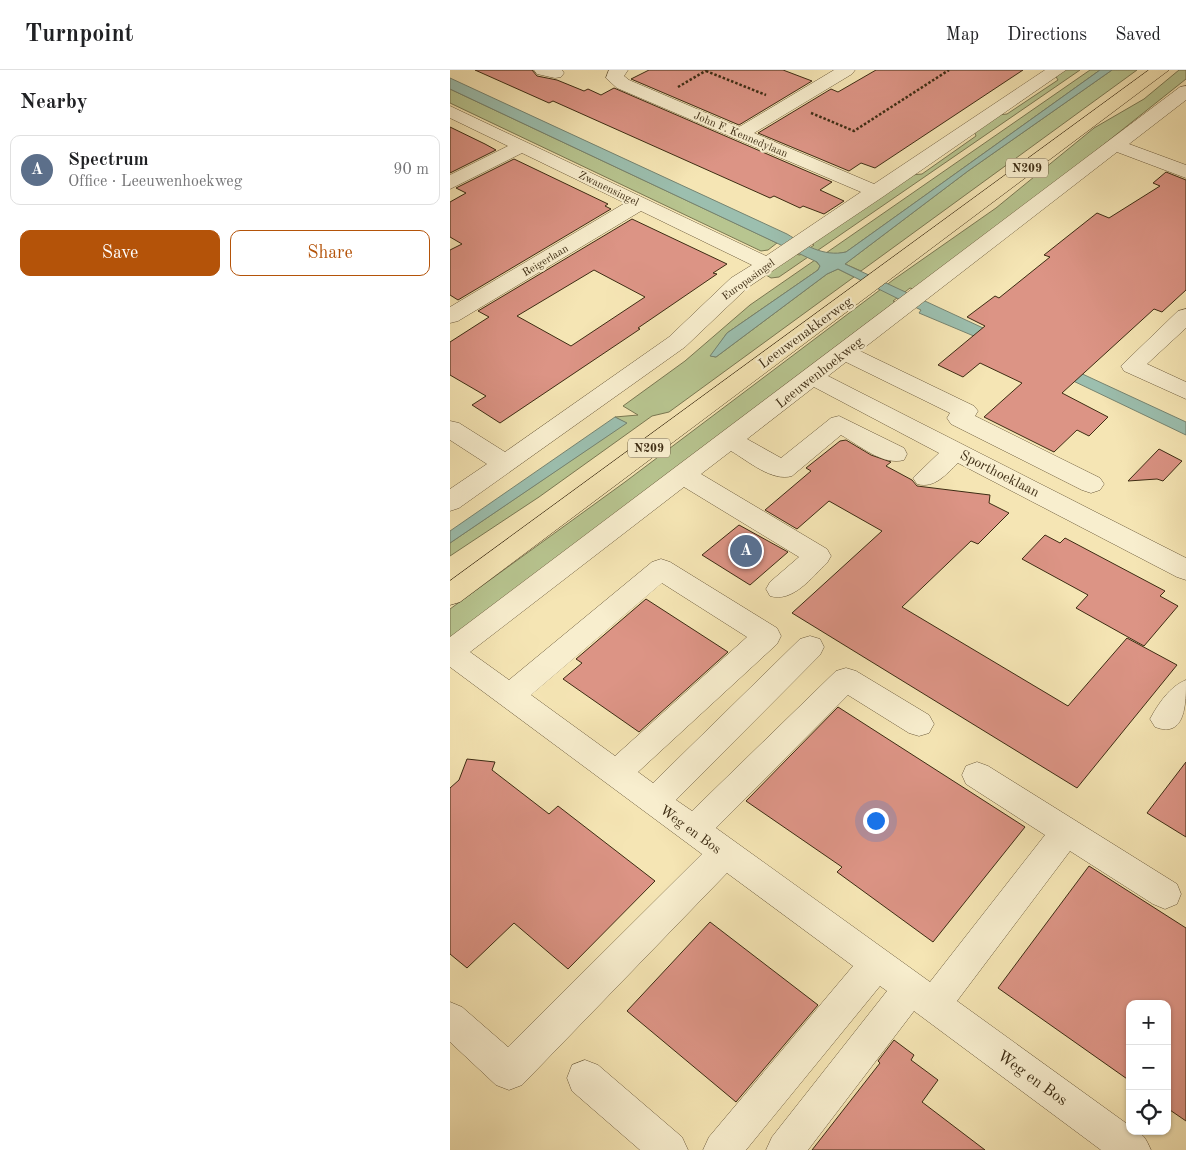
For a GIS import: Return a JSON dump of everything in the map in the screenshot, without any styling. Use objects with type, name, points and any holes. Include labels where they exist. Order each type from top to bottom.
[{"type":"main road","name":"Leeuwenakkerweg","points":[[450,595],[1160,70]]},
{"type":"street","name":"John F. Kennedylaan","points":[[619,70],[616,72],[615,78],[623,84],[877,192]]},
{"type":"street","name":"Europasingel","points":[[450,502],[654,360],[677,342],[720,299],[775,259],[1057,70]]},
{"type":"street","points":[[740,134],[842,71]]},
{"type":"street","points":[[1178,100],[1186,117]]},
{"type":"street","name":"Leeuwenhoekweg","points":[[450,652],[814,377],[1116,145],[1178,100]]},
{"type":"street","name":"Zwanensingel","points":[[450,111],[640,203],[775,259]]},
{"type":"street","points":[[1116,145],[1186,172]]},
{"type":"street","points":[[450,183],[522,146]]},
{"type":"street","name":"Reigerlaan","points":[[452,313],[640,203]]},
{"type":"street","points":[[1186,316],[1132,366],[1186,390]]},
{"type":"street","points":[[845,353],[966,411],[959,418],[1091,484]]},
{"type":"street","name":"Sporthoeklaan","points":[[814,377],[1186,570]]},
{"type":"street","points":[[730,440],[783,470],[839,424],[896,454]]},
{"type":"street","points":[[450,429],[506,464]]},
{"type":"street","points":[[926,478],[956,451]]},
{"type":"street","points":[[684,475],[818,556],[780,589]]},
{"type":"street","points":[[510,696],[660,569],[767,636],[616,774]]},
{"type":"street","points":[[654,802],[810,647]]},
{"type":"street","name":"Weg en Bos","points":[[450,652],[724,854],[1132,1150]]},
{"type":"street","points":[[693,831],[846,679],[919,724]]},
{"type":"street","points":[[1165,719],[1186,692]]},
{"type":"street","points":[[977,775],[1165,894]]},
{"type":"street","points":[[784,1150],[922,997],[1066,832]]},
{"type":"street","points":[[450,1019],[509,1072],[724,854]]},
{"type":"street","points":[[722,1150],[877,964]]},
{"type":"street","points":[[584,1078],[669,1150]]},
{"type":"path","points":[[658,98],[708,70]]},
{"type":"green space","points":[[1063,70],[1080,70],[779,277],[771,278],[766,275],[795,254],[800,255],[814,245],[811,243],[911,175],[922,174],[976,136],[974,131],[998,115],[1007,114],[1058,80],[1055,75]]},
{"type":"green space","points":[[1090,70],[1100,70],[846,252],[826,253]]},
{"type":"green space","points":[[1112,70],[1137,70],[861,271],[845,264],[968,171]]},
{"type":"green space","points":[[1179,70],[1186,70],[1186,79],[1019,212],[913,289],[910,288],[893,301],[895,302],[785,385],[609,524],[450,641],[450,609],[625,482],[893,280],[996,208],[1094,128],[1144,99]]},
{"type":"green space","points":[[450,89],[777,243],[768,250],[761,251],[450,103]]},
{"type":"green space","points":[[815,260],[820,266],[818,270],[727,333],[711,356],[716,357],[827,274],[838,269],[854,277],[669,412],[652,416],[539,497],[450,556],[450,543],[626,423],[615,417],[638,415],[623,406],[685,361],[750,305]]},
{"type":"shaded area","points":[[1100,70],[1112,70],[968,171],[845,264],[1186,422],[1186,435],[1019,355],[919,313],[921,310],[838,269],[827,274],[716,357],[710,356],[727,333],[818,270],[820,266],[817,262],[450,89],[450,78],[787,234],[808,246],[830,253],[838,253],[846,252]]},
{"type":"shaded area","points":[[615,417],[627,423],[450,543],[450,531]]},
{"type":"building","points":[[475,70],[532,70],[537,76],[557,80],[584,91],[588,89],[601,95],[614,88],[832,182],[820,190],[844,201],[824,214],[803,206],[800,208],[774,196],[770,198],[553,101],[549,103]]},
{"type":"building","points":[[649,70],[783,70],[812,81],[739,125],[631,79]]},
{"type":"building","points":[[876,70],[1023,70],[875,168],[861,163],[849,171],[758,133],[831,89],[838,92]]},
{"type":"building","points":[[450,127],[485,144],[496,150],[450,173]]},
{"type":"building","points":[[514,159],[608,204],[605,206],[611,209],[458,300],[450,295],[450,250],[462,244],[450,237],[450,202],[466,193],[456,188]]},
{"type":"building","points":[[1166,172],[1186,180],[1186,290],[1162,312],[1154,309],[1062,393],[1108,417],[1089,436],[1077,430],[1054,452],[984,417],[1022,383],[980,363],[963,377],[938,365],[985,326],[967,317],[995,296],[999,298],[1050,257],[1044,255],[1097,213],[1109,218],[1160,186],[1153,183]]},
{"type":"building","points":[[632,219],[727,264],[713,273],[717,274],[638,328],[640,329],[500,423],[472,405],[486,396],[450,375],[450,342],[489,317],[478,311]],"holes":[[[594,270],[645,297],[571,346],[517,316]]]},
{"type":"building","points":[[846,440],[871,455],[891,462],[886,466],[912,480],[917,486],[990,495],[989,503],[1009,513],[978,544],[971,541],[902,607],[1068,706],[1127,638],[1177,665],[1077,788],[792,613],[882,531],[829,501],[797,529],[765,510],[811,471],[806,468],[840,441]]},
{"type":"building","points":[[1159,449],[1182,461],[1163,481],[1157,479],[1128,481]]},
{"type":"building","points":[[739,525],[788,552],[750,585],[702,555]]},
{"type":"building","points":[[1045,535],[1060,543],[1065,538],[1165,591],[1160,596],[1178,606],[1144,646],[1076,608],[1088,595],[1022,559]]},
{"type":"building","points":[[646,599],[728,652],[639,732],[563,679],[582,663],[576,659]]},
{"type":"building","points":[[838,707],[1025,827],[933,942],[837,872],[842,867],[746,801]]},
{"type":"building","points":[[467,759],[495,762],[492,770],[549,814],[558,806],[655,881],[568,969],[514,923],[467,968],[450,954],[450,788],[459,780]]},
{"type":"building","points":[[1186,762],[1186,837],[1147,813]]},
{"type":"building","points":[[1089,866],[1186,928],[1186,1121],[1171,1111],[1171,1000],[1126,1000],[1126,1078],[998,988]]},
{"type":"building","points":[[710,922],[818,1005],[736,1102],[627,1011]]},
{"type":"building","points":[[894,1040],[914,1055],[911,1060],[938,1080],[922,1102],[985,1150],[812,1150],[880,1063],[878,1061]]},
{"type":"place","name":"Spectrum","points":[[746,551]]}]
